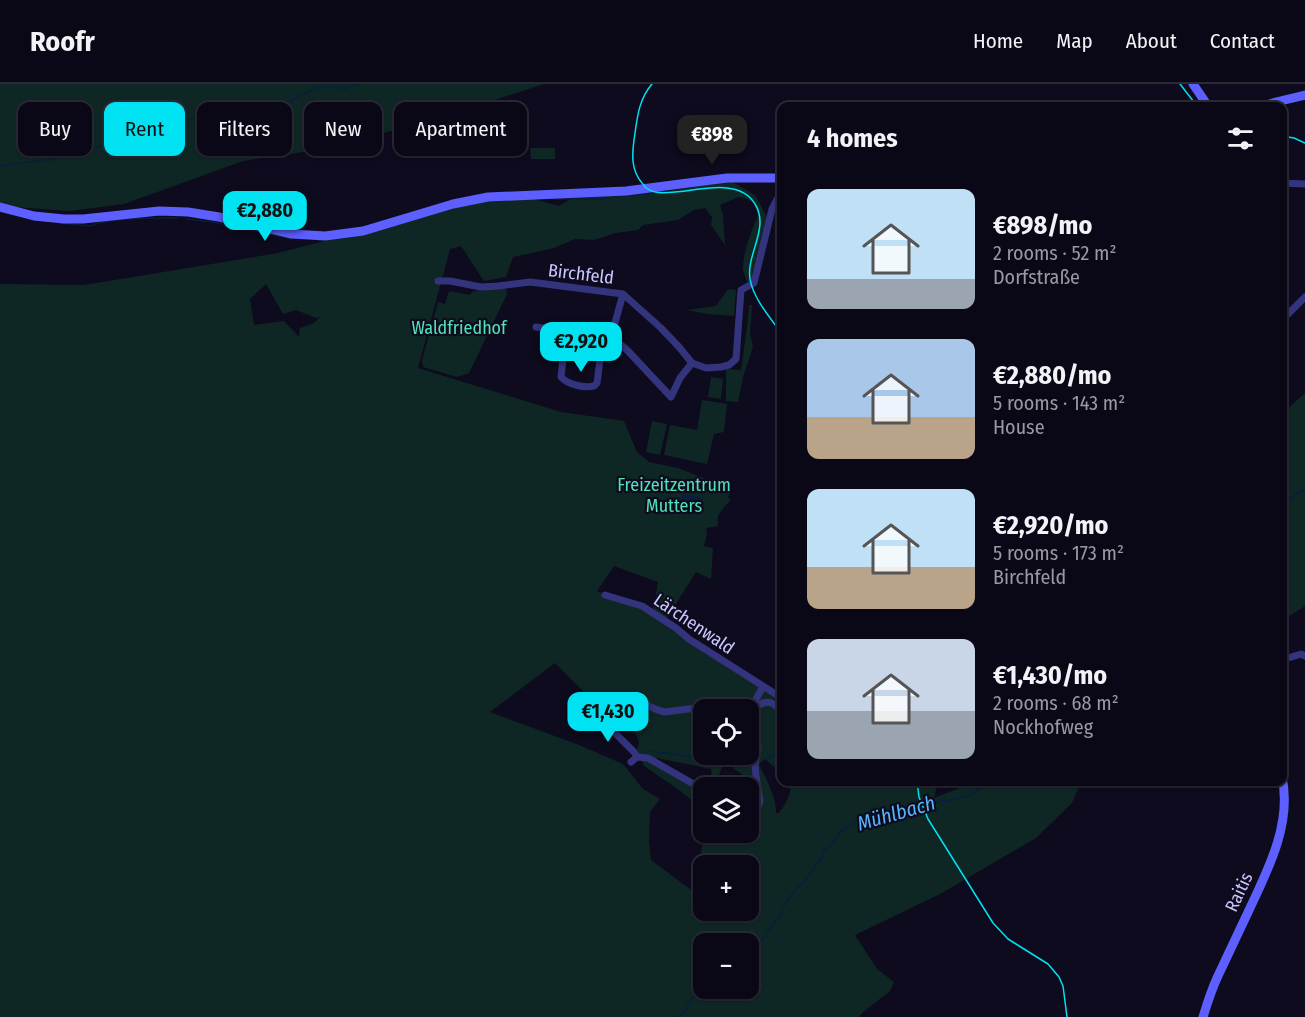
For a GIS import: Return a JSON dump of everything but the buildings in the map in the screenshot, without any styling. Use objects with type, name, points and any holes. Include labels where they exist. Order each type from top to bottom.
[{"type":"main road","points":[[1193,84],[1205,102]]},
{"type":"main road","points":[[1276,102],[1305,95]]},
{"type":"main road","points":[[0,207],[34,216],[64,219],[159,211],[188,212],[292,234],[325,236],[363,231],[477,199],[644,190],[710,180],[777,178]]},
{"type":"main road","name":"Raitis","points":[[1203,1017],[1216,979],[1268,870],[1285,806],[1284,786]]},
{"type":"street","points":[[1287,183],[1305,184]]},
{"type":"street","points":[[536,327],[615,339],[672,397],[680,378],[692,363],[706,368],[721,367],[736,359],[741,290],[754,283],[772,210],[777,200]]},
{"type":"street","name":"Birchfeld","points":[[438,281],[481,287],[530,282],[622,294],[661,328],[692,363]]},
{"type":"street","points":[[566,331],[561,377],[567,382],[588,387],[594,386],[597,383],[607,336],[622,294]]},
{"type":"street","points":[[1287,315],[1305,297]]},
{"type":"street","name":"Lärchenwald","points":[[604,595],[642,606],[777,695]]},
{"type":"street","points":[[1287,658],[1301,654],[1305,656]]},
{"type":"street","points":[[756,699],[764,687]]},
{"type":"street","points":[[693,709],[658,711],[634,699],[624,698],[612,705],[607,720],[609,728],[634,752],[634,760],[648,758],[693,784]]},
{"type":"street","points":[[759,706],[763,703],[771,703],[777,707]]},
{"type":"green space","points":[[0,84],[544,84],[489,102],[394,102],[394,130],[382,133],[382,102],[304,102],[304,152],[292,154],[292,102],[197,102],[197,156],[277,156],[243,161],[124,204],[70,211],[0,206]]},
{"type":"green space","points":[[530,148],[555,148],[555,159],[531,159]]},
{"type":"green space","name":"Freizeitzentrum Mutters","points":[[731,181],[755,195],[768,219],[754,278],[747,283],[743,263],[758,216],[750,200],[739,197],[720,205],[725,245],[711,225],[712,217],[705,208],[694,210],[678,220],[643,225],[638,230],[616,233],[594,240],[575,239],[554,248],[513,257],[506,277],[484,281],[461,246],[450,249],[418,368],[561,412],[624,421],[637,452],[649,462],[678,468],[709,480],[730,484],[728,497],[731,500],[719,515],[718,526],[706,528],[704,546],[713,548],[711,579],[696,572],[667,618],[653,610],[658,582],[614,566],[597,591],[642,608],[777,698],[777,770],[765,759],[759,764],[772,794],[776,813],[779,813],[788,798],[790,786],[939,786],[936,789],[934,798],[965,786],[1079,786],[1072,803],[1036,838],[940,894],[855,935],[877,969],[894,982],[890,991],[859,1017],[0,1017],[0,284],[84,285],[278,253],[477,203],[527,197],[559,206],[574,197],[667,191]],"holes":[[[266,284],[283,314],[296,310],[316,318],[320,317],[314,323],[300,328],[299,337],[284,321],[254,325],[250,299]]]},
{"type":"green space","name":"Waldfriedhof","points":[[506,289],[507,294],[469,373],[457,377],[423,367],[422,360],[438,302],[445,304],[449,291],[470,295],[473,291]]},
{"type":"green space","points":[[728,289],[736,290],[734,316],[687,310],[716,306]]},
{"type":"green space","points":[[749,305],[752,305],[750,334],[753,347],[738,402],[726,401],[726,369],[741,370]]},
{"type":"green space","points":[[711,377],[723,379],[721,399],[708,397]]},
{"type":"green space","points":[[1305,393],[1305,606],[1287,617],[1287,409]]},
{"type":"green space","points":[[702,400],[727,404],[724,432],[714,434],[707,464],[664,455],[670,425],[697,430]]},
{"type":"green space","points":[[652,421],[667,424],[660,455],[646,452]]},
{"type":"water","points":[[683,494],[703,498],[700,509],[680,504]]},
{"type":"waterway","points":[[0,166],[52,159],[97,148],[118,141],[123,136],[163,124],[202,118],[211,121],[219,120],[230,113],[260,113],[282,108],[315,88],[331,86],[345,89],[358,84]]},
{"type":"waterway","points":[[554,199],[601,199],[653,193]]},
{"type":"waterway","points":[[485,202],[501,201]]},
{"type":"waterway","points":[[59,223],[92,226],[108,221],[178,218]]},
{"type":"waterway","points":[[186,219],[213,222],[292,239]]},
{"type":"waterway","points":[[339,239],[356,236]]},
{"type":"waterway","name":"Mühlbach","points":[[1287,505],[1297,493],[1305,490]]},
{"type":"waterway","points":[[651,751],[692,757],[726,766]]},
{"type":"waterway","points":[[767,758],[777,753]]},
{"type":"waterway","name":"Mühlbach","points":[[759,944],[781,915],[782,909],[794,891],[803,883],[822,857],[824,850],[844,828],[852,826],[855,820],[933,806],[941,800],[949,801],[970,795],[984,786]]},
{"type":"waterway","name":"Mühlbach","points":[[677,1017],[685,1012],[693,998]]},
{"type":"tram line","points":[[652,84],[641,103],[636,125],[633,157],[638,178],[646,188],[657,192],[730,188],[748,196],[755,204],[760,222],[751,260],[750,279],[759,301],[777,327]]},
{"type":"tram line","points":[[1180,84],[1194,102]]},
{"type":"tram line","points":[[1287,137],[1305,143]]},
{"type":"tram line","points":[[918,786],[919,797],[928,819],[993,923],[1008,939],[1048,964],[1059,977],[1063,986],[1067,1017]]}]
